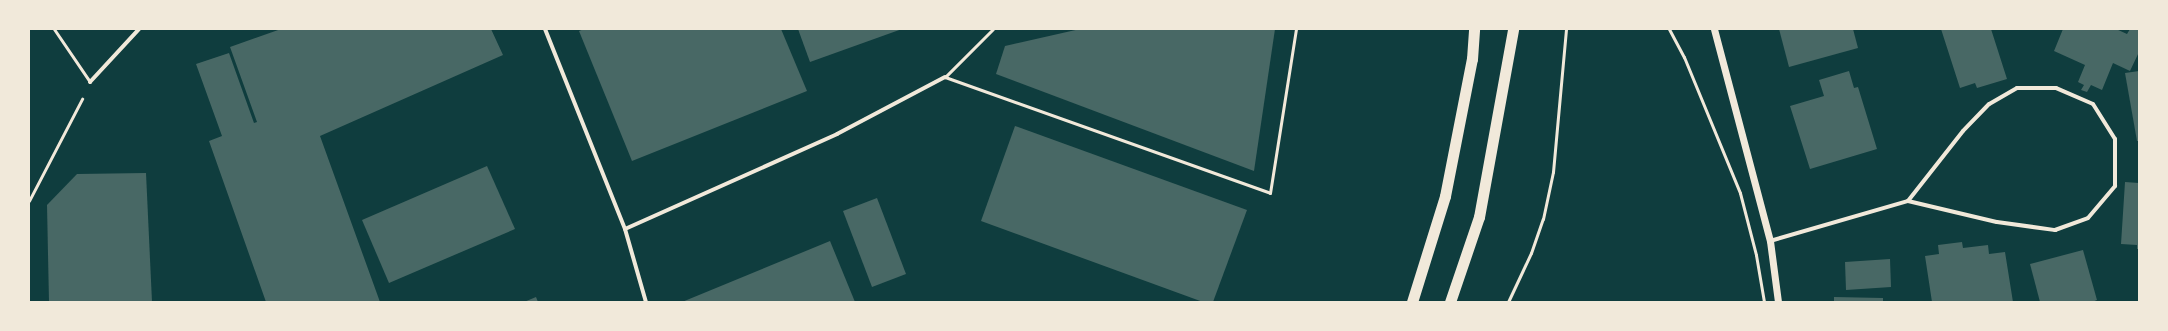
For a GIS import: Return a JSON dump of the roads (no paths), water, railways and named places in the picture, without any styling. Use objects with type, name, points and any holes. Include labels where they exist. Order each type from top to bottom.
[{"type":"highway","points":[[1412,302],[1445,196],[1472,59],[1474,29]]},
{"type":"highway","points":[[1450,302],[1479,218],[1513,29]]},
{"type":"street","points":[[90,82],[139,29]]},
{"type":"street","points":[[545,29],[625,228],[646,302]]},
{"type":"street","points":[[1714,29],[1770,241],[1778,302]]},
{"type":"street","points":[[625,228],[837,134],[945,77]]},
{"type":"street","points":[[1770,241],[1908,201],[1997,222],[2055,230],[2088,218],[2115,186],[2115,139],[2093,104],[2056,88],[2017,88],[1989,104],[1963,131],[1908,201]]},
{"type":"lane","points":[[54,29],[90,82]]},
{"type":"lane","points":[[993,29],[945,77],[1270,193],[1296,29]]},
{"type":"lane","points":[[1508,302],[1532,253],[1543,219],[1553,172],[1566,29]]},
{"type":"lane","points":[[1669,29],[1684,57],[1740,193],[1756,255],[1764,302]]}]
